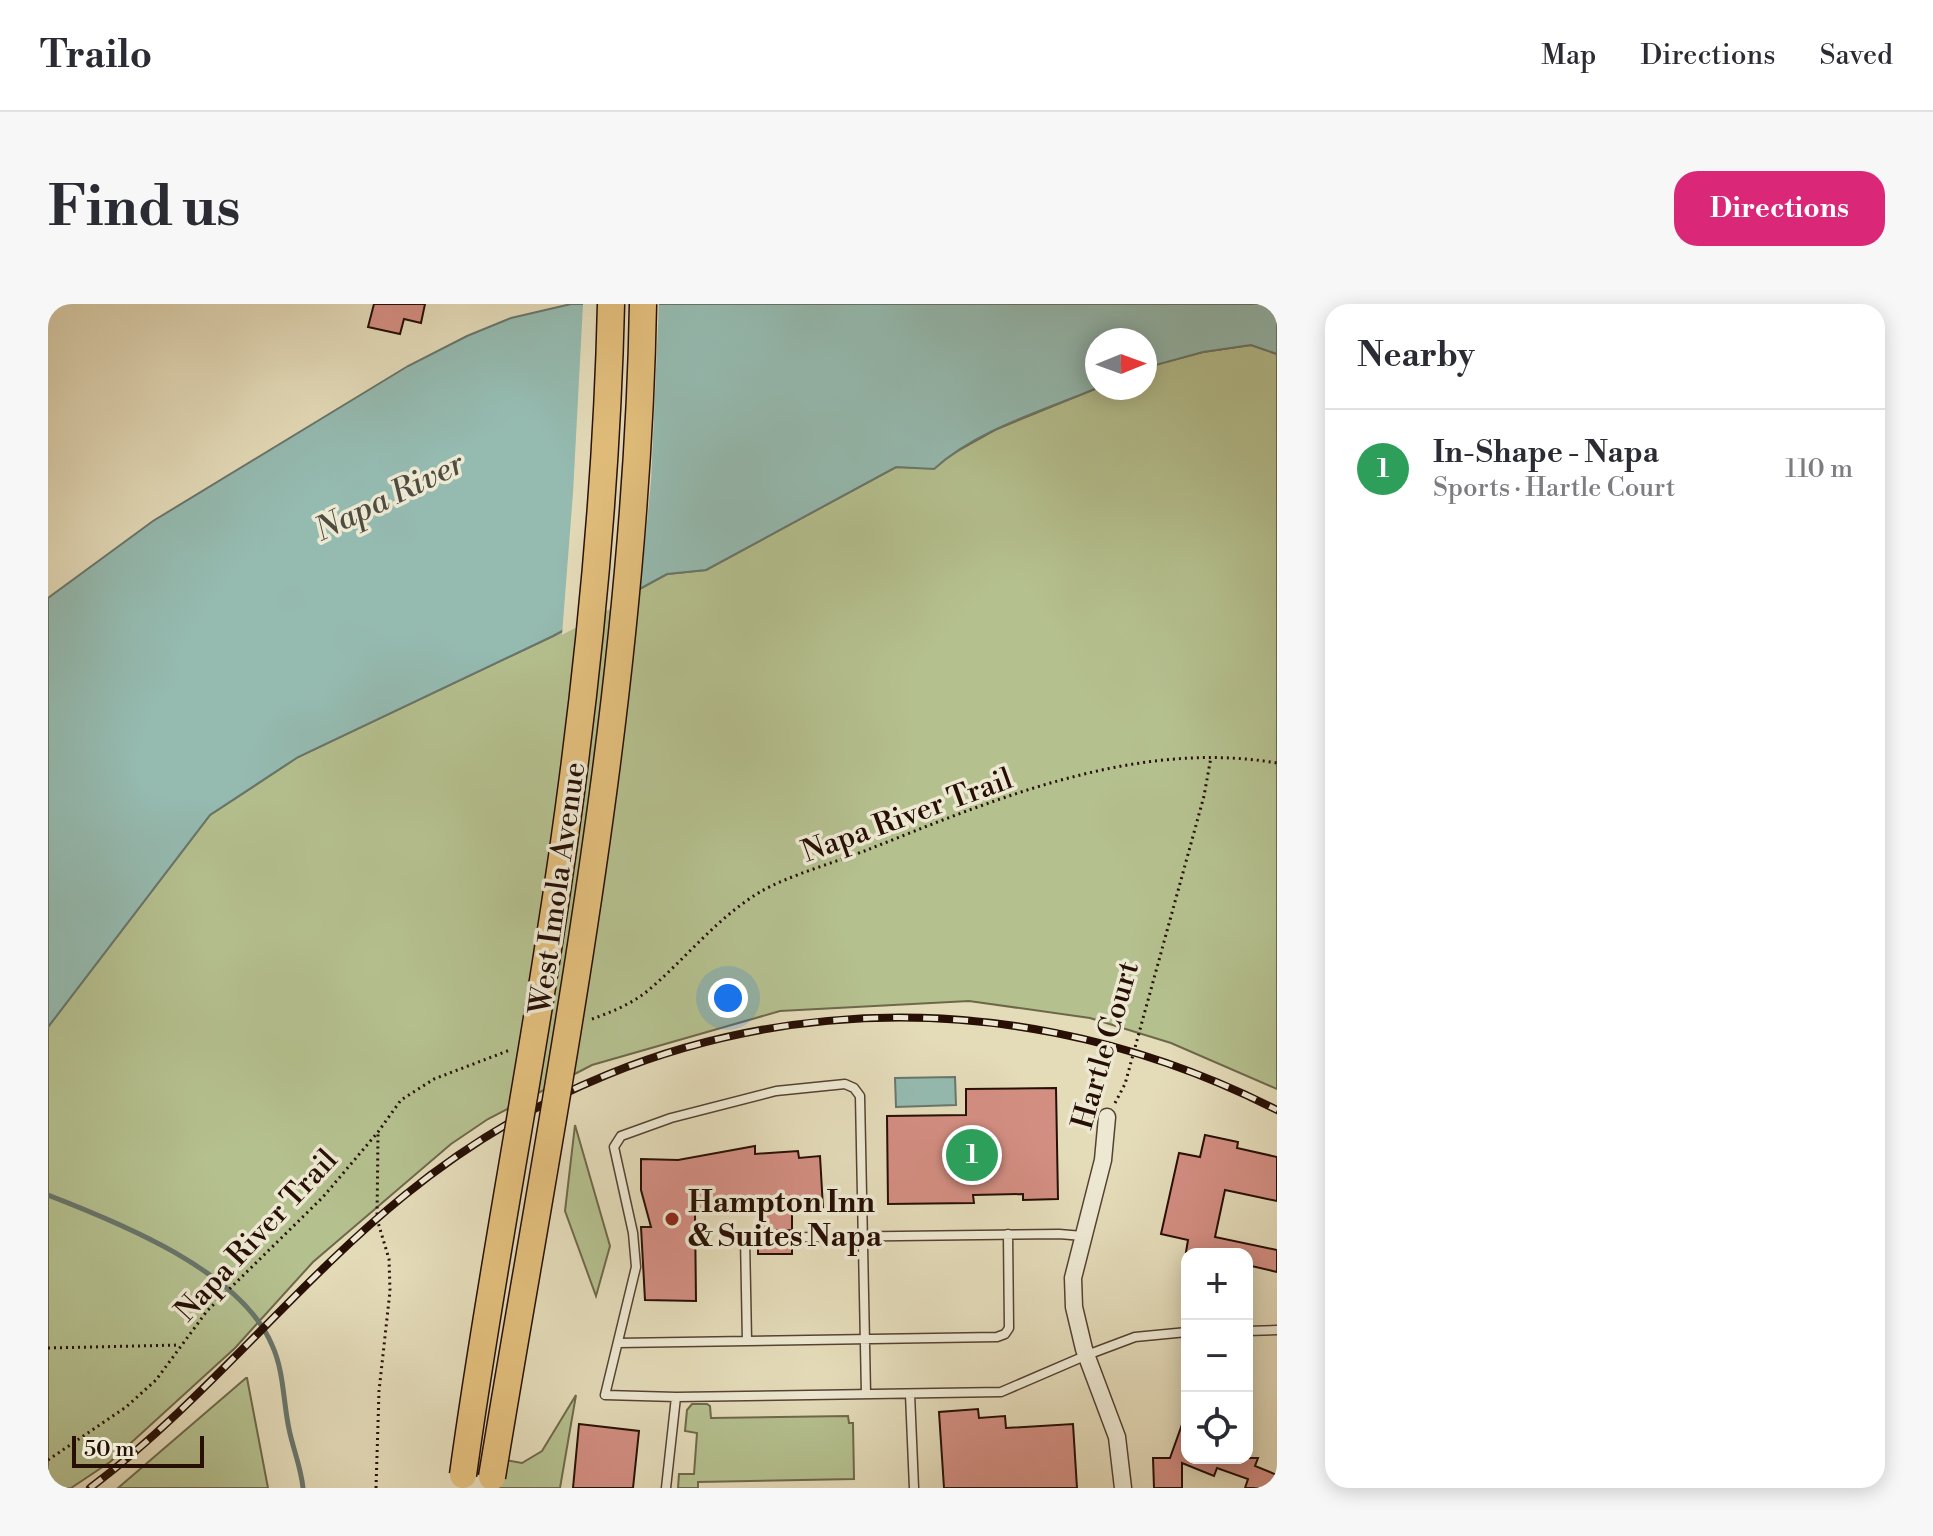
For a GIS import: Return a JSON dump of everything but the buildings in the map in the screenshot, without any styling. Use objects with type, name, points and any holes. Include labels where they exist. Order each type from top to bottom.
[{"type":"main road","name":"West Imola Avenue","points":[[463,1475],[573,784],[602,490],[611,304]]},
{"type":"main road","name":"West Imola Avenue","points":[[492,1477],[558,1093],[605,788],[635,492],[643,304]]},
{"type":"street","name":"Hartle Court","points":[[1107,1117],[1103,1160],[1073,1278],[1074,1307],[1077,1329],[1117,1437],[1123,1488]]},
{"type":"lane","points":[[866,1394],[860,1096],[854,1088],[845,1084],[776,1091],[671,1118],[621,1136],[614,1147],[633,1233],[636,1267],[605,1395],[676,1397],[1001,1392],[1135,1337],[1181,1333]]},
{"type":"lane","points":[[747,1341],[745,1238],[1008,1234],[1083,1236]]},
{"type":"lane","points":[[618,1343],[997,1337],[1009,1328],[1008,1234]]},
{"type":"lane","points":[[1253,1331],[1277,1330]]},
{"type":"lane","points":[[910,1394],[914,1488]]},
{"type":"lane","points":[[666,1488],[676,1397]]},
{"type":"path","name":"Napa River Trail","points":[[595,1018],[615,1011],[648,990],[723,917],[762,891],[998,800],[1087,774],[1175,758],[1211,757],[1277,763]]},
{"type":"path","name":"Hartle Court","points":[[1107,1117],[1125,1084],[1204,796],[1211,757]]},
{"type":"path","name":"Napa River Trail","points":[[48,1460],[136,1398],[156,1380],[207,1311],[323,1197],[401,1100],[416,1088],[501,1054]]},
{"type":"path","points":[[376,1488],[379,1391],[390,1291],[389,1259],[377,1219],[378,1132]]},
{"type":"path","points":[[48,1348],[181,1345]]},
{"type":"green space","points":[[1251,345],[1277,354],[1277,1089],[1171,1043],[1090,1018],[969,1001],[780,1011],[592,1065],[488,1119],[451,1144],[313,1262],[235,1348],[110,1462],[71,1488],[48,1488],[48,1027],[210,815],[298,757],[553,636],[667,574],[706,570],[896,467],[934,468],[947,457],[997,429],[1085,393],[1085,400],[1157,400],[1157,364],[1203,352]]},
{"type":"green space","points":[[575,1125],[610,1246],[596,1296],[565,1211]]},
{"type":"green space","points":[[246,1378],[268,1488],[118,1488]]},
{"type":"green space","points":[[576,1395],[560,1488],[493,1488],[495,1458],[522,1463],[542,1451]]},
{"type":"green space","points":[[692,1404],[710,1406],[711,1418],[848,1416],[849,1423],[853,1423],[854,1479],[698,1482],[698,1488],[678,1488],[679,1474],[694,1474],[697,1433],[685,1431],[687,1410]]},
{"type":"water","name":"Napa River","points":[[571,304],[1277,304],[1277,354],[1251,345],[1203,352],[1157,365],[1157,328],[1085,328],[1085,393],[991,432],[951,455],[934,469],[896,467],[706,570],[667,574],[553,636],[298,757],[210,815],[48,1027],[48,598],[153,521],[408,366],[511,318]]},
{"type":"water","points":[[955,1077],[956,1105],[896,1107],[895,1078]]},
{"type":"pier","points":[[583,304],[659,304],[651,482],[640,593],[562,635],[573,493]]},
{"type":"waterway","points":[[48,1195],[108,1219],[175,1252],[234,1294],[256,1318],[272,1345],[279,1365],[289,1429],[303,1488]]},
{"type":"railway","points":[[90,1488],[172,1418],[325,1267],[405,1195],[503,1127],[607,1075],[716,1040],[828,1021],[941,1019],[1055,1033],[1167,1063],[1277,1110]]},
{"type":"place","name":"In-Shape - Napa","points":[[972,1155]]},
{"type":"place","name":"Hampton Inn & Suites Napa","points":[[672,1219]]}]
